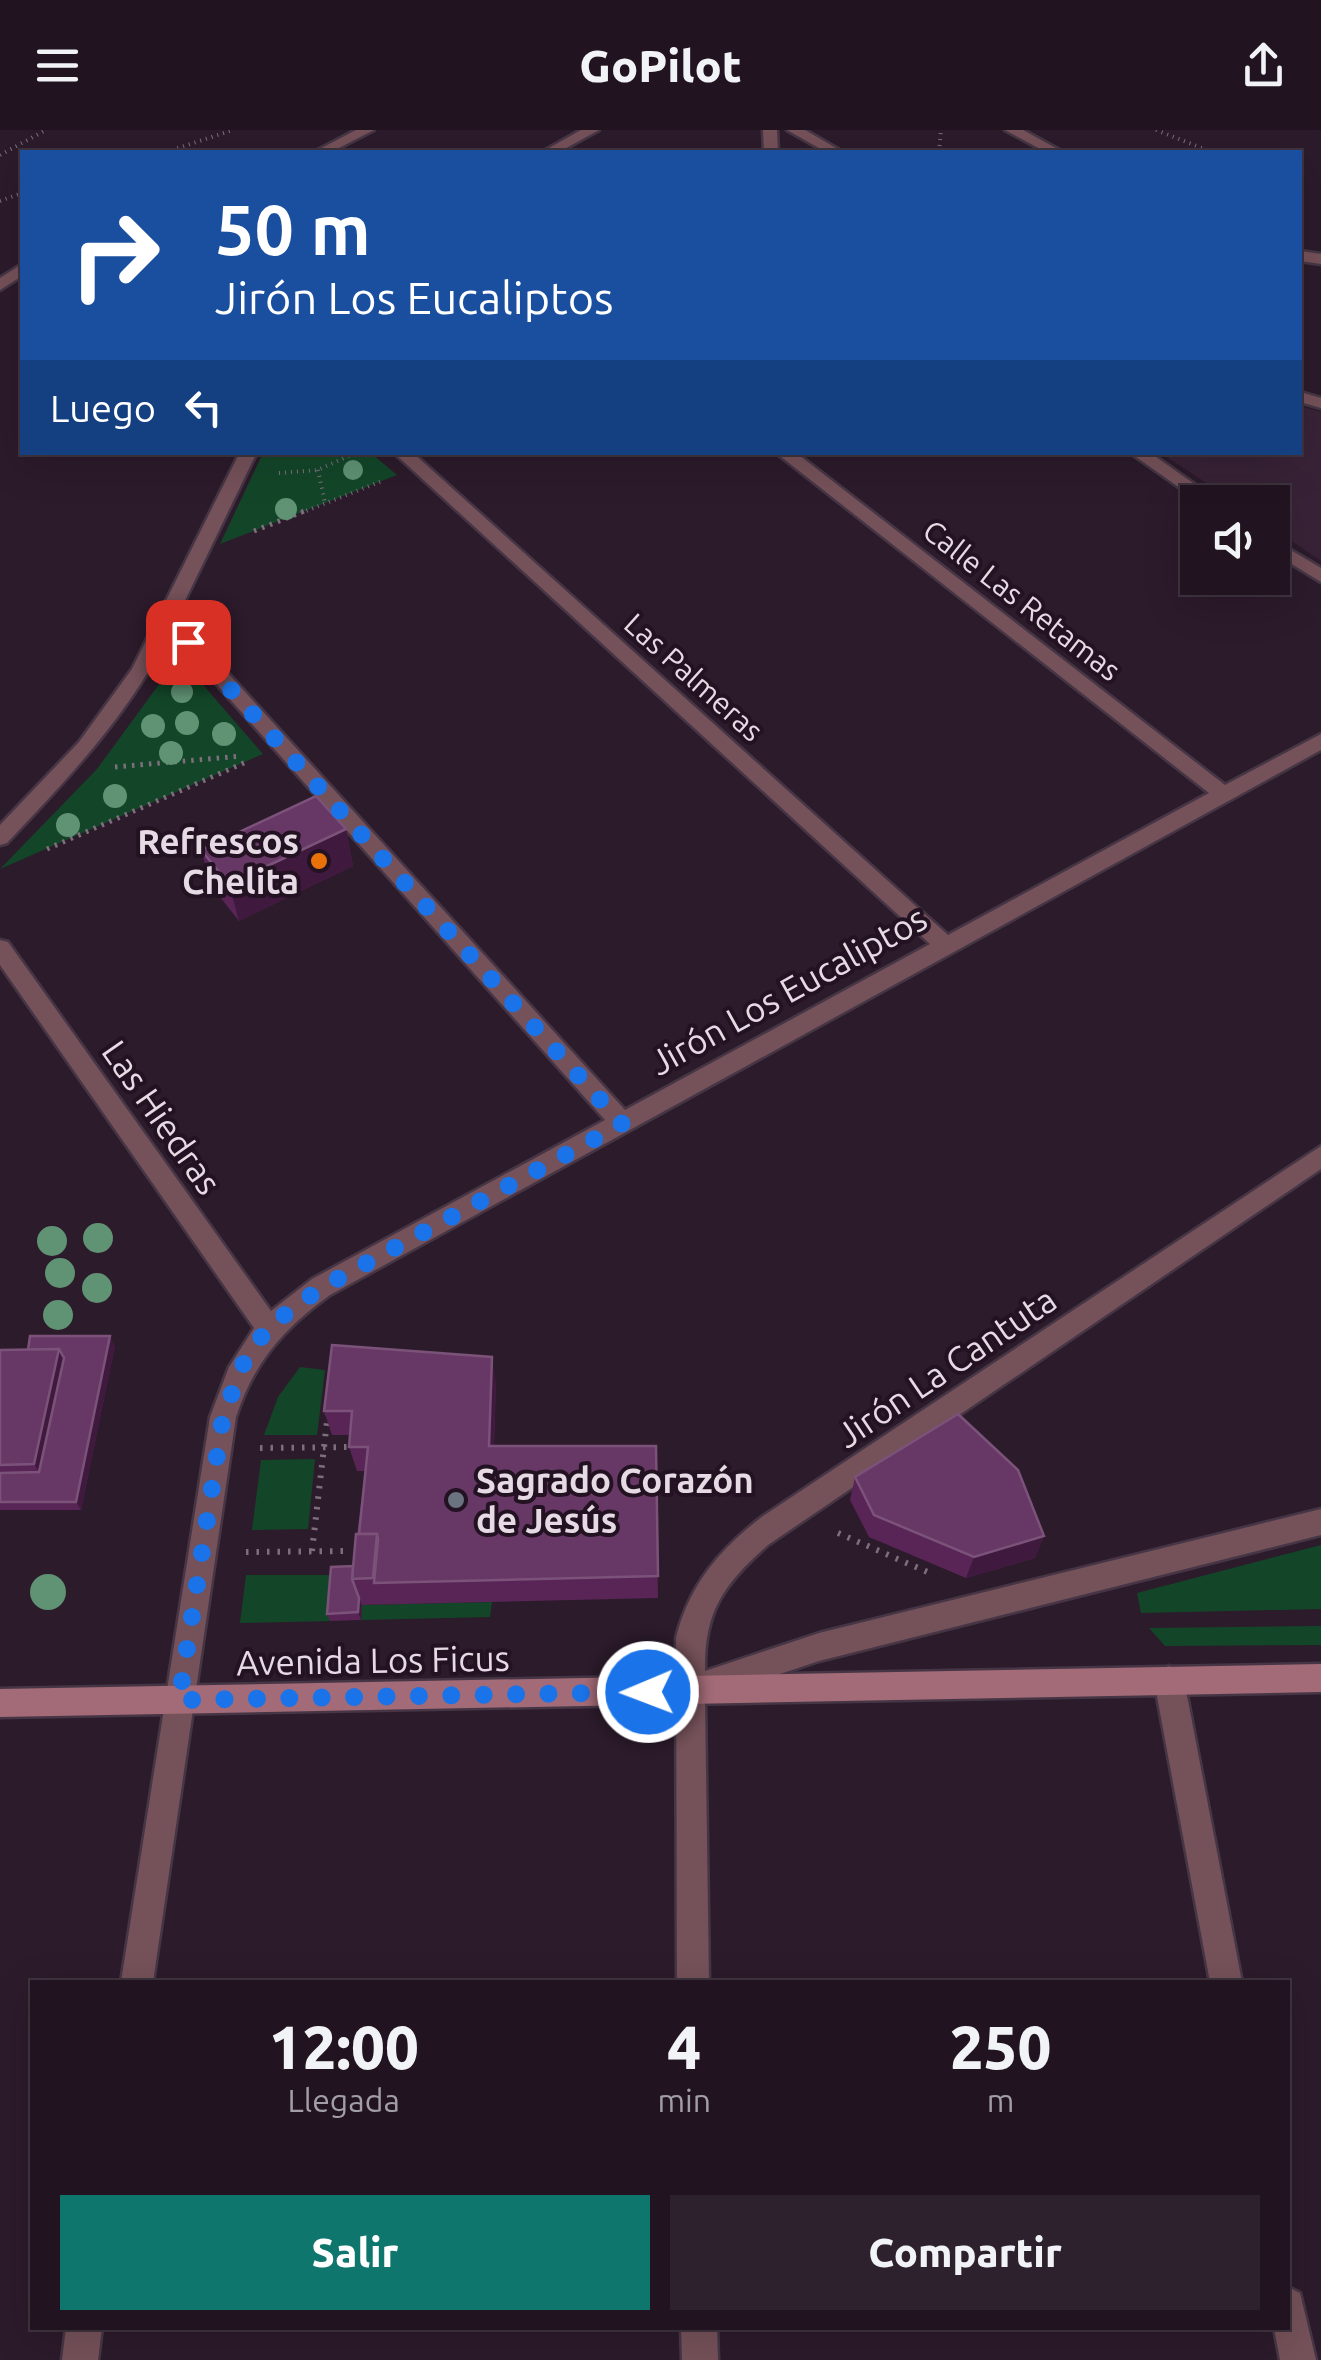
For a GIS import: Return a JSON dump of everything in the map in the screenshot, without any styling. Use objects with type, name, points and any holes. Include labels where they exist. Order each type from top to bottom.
[{"type":"street","points":[[325,150],[367,130]]},
{"type":"street","points":[[554,150],[592,130]]},
{"type":"street","points":[[794,130],[832,150]]},
{"type":"street","points":[[1012,130],[1052,150]]},
{"type":"street","points":[[0,838],[106,723],[169,620],[248,455]]},
{"type":"street","name":"Las Palmeras","points":[[404,455],[946,946]]},
{"type":"street","name":"Calle Las Retamas","points":[[787,455],[1223,794]]},
{"type":"street","points":[[1141,455],[1186,485]]},
{"type":"street","points":[[1290,556],[1321,576]]},
{"type":"street","points":[[169,620],[622,1124]]},
{"type":"street","name":"Jirón Los Eucaliptos","points":[[136,1980],[223,1417],[242,1366],[268,1327],[321,1288],[1321,742]]},
{"type":"street","name":"Las Hiedras","points":[[0,948],[268,1327]]},
{"type":"street","name":"Jirón La Cantuta","points":[[693,1980],[690,1638],[700,1605],[731,1560],[750,1542],[1321,1156]]},
{"type":"street","name":"Avenida Los Ficus","points":[[688,1691],[820,1646],[1321,1522]]},
{"type":"street","name":"Avenida Los Ficus","points":[[0,1703],[1321,1678]]},
{"type":"street","points":[[1169,1680],[1226,1980]]},
{"type":"street","points":[[1290,2315],[1298,2360]]},
{"type":"street","points":[[80,2360],[84,2330]]},
{"type":"street","points":[[699,2330],[700,2360]]},
{"type":"path","points":[[0,155],[46,130]]},
{"type":"path","points":[[172,150],[234,130]]},
{"type":"path","points":[[1156,130],[1207,150]]},
{"type":"path","points":[[266,474],[318,470],[351,455]]},
{"type":"path","points":[[318,470],[325,503]]},
{"type":"path","points":[[254,531],[398,475]]},
{"type":"path","points":[[35,854],[263,754]]},
{"type":"path","points":[[98,769],[245,756]]},
{"type":"path","points":[[312,1551],[330,1398]]},
{"type":"path","points":[[250,1449],[352,1447]]},
{"type":"path","points":[[829,1529],[948,1581]]},
{"type":"path","points":[[236,1552],[350,1550]]},
{"type":"shaded area","points":[[1302,407],[1321,412],[1321,561],[1290,540],[1290,485],[1209,485],[1164,455],[1302,455]]},
{"type":"green space","points":[[262,455],[373,455],[397,475],[220,544]]},
{"type":"green space","points":[[179,657],[263,754],[0,869],[97,769]]},
{"type":"green space","points":[[300,1367],[325,1370],[317,1435],[264,1435],[278,1397]]},
{"type":"green space","points":[[315,1459],[308,1529],[252,1530],[261,1460]]},
{"type":"green space","points":[[1321,1545],[1321,1609],[1141,1613],[1137,1593]]},
{"type":"green space","points":[[246,1575],[334,1575],[330,1621],[240,1623]]},
{"type":"green space","points":[[492,1602],[490,1617],[361,1620],[362,1605]]},
{"type":"green space","points":[[1321,1626],[1321,1645],[1165,1646],[1149,1628]]},
{"type":"building","points":[[316,796],[346,829],[229,884],[201,850]]},
{"type":"building","points":[[30,1336],[110,1336],[76,1502],[0,1502],[0,1473],[39,1472],[64,1358],[59,1349],[28,1350]]},
{"type":"building","points":[[332,1345],[492,1357],[489,1446],[656,1446],[658,1576],[374,1583],[377,1534],[359,1534],[368,1447],[349,1447],[352,1411],[324,1411]]},
{"type":"building","points":[[59,1349],[34,1464],[0,1465],[0,1350]]},
{"type":"building","points":[[958,1414],[1018,1470],[1044,1536],[974,1557],[874,1515],[855,1477]]},
{"type":"building","points":[[356,1534],[377,1534],[373,1578],[352,1579]]},
{"type":"building","points":[[353,1566],[358,1612],[327,1614],[331,1567]]},
{"type":"place","name":"Refrescos Chelita","points":[[319,861]]},
{"type":"place","name":"Sagrado Corazón de Jesús","points":[[456,1500]]},
{"type":"route","points":[[188,642],[622,1124],[321,1288],[268,1327],[254,1345],[230,1392],[223,1417],[179,1700],[648,1692]]}]
